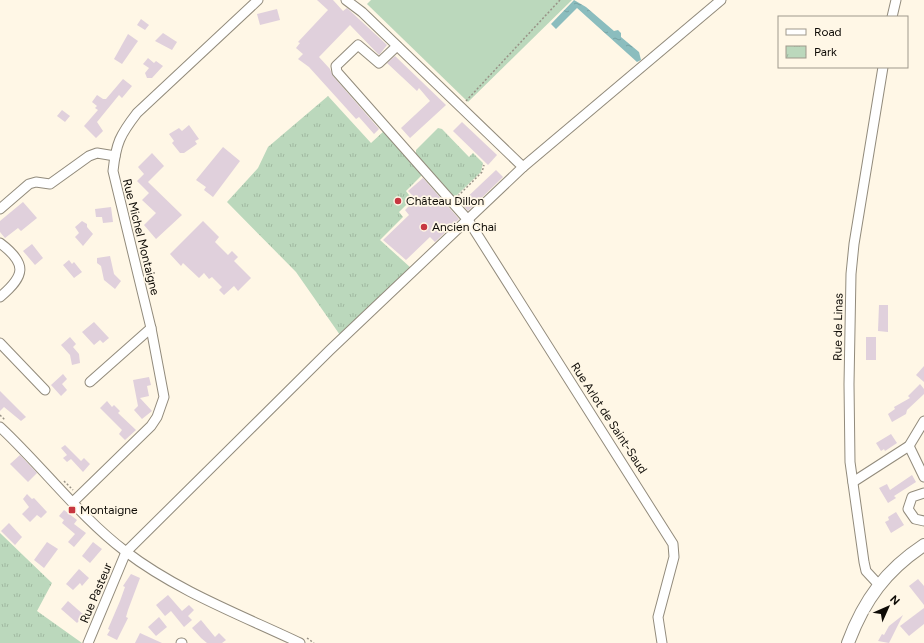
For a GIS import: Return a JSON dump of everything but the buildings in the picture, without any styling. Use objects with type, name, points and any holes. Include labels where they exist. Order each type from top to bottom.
[{"type":"main road","points":[[848,643],[860,614],[879,585],[901,562],[924,545]]},
{"type":"street","name":"Rue Michel Montaigne","points":[[73,502],[151,426],[157,417],[164,397],[151,328],[113,171],[115,156],[122,132],[137,113],[258,0]]},
{"type":"street","points":[[346,0],[362,12],[459,108],[523,167]]},
{"type":"street","points":[[126,552],[261,417],[523,167],[721,0]]},
{"type":"street","points":[[892,16],[896,0]]},
{"type":"street","name":"Rue Arlot de Saint-Saud","points":[[396,46],[379,63],[358,45],[336,66],[336,69],[468,220],[673,544],[674,557],[658,617],[662,643]]},
{"type":"street","name":"Rue de Linas","points":[[879,585],[866,571],[864,562],[850,462],[849,422],[851,274],[854,244],[883,68]]},
{"type":"street","points":[[0,209],[29,184],[36,182],[50,184],[58,180],[89,156],[97,153],[115,156]]},
{"type":"street","points":[[0,243],[16,257],[20,271],[18,279],[13,286],[0,297]]},
{"type":"street","points":[[90,382],[151,328]]},
{"type":"street","points":[[0,343],[45,390]]},
{"type":"street","points":[[853,482],[889,461],[909,446],[924,421]]},
{"type":"street","points":[[0,427],[100,530],[126,552],[191,592],[302,640]]},
{"type":"street","points":[[909,446],[924,477]]},
{"type":"street","points":[[924,494],[912,497],[909,500],[908,509],[915,519],[924,521]]},
{"type":"street","name":"Rue Pasteur","points":[[89,641],[126,552]]},
{"type":"street","points":[[89,641],[98,643]]},
{"type":"path","points":[[459,108],[560,0]]},
{"type":"path","points":[[452,202],[482,172],[484,164]]},
{"type":"path","points":[[302,640],[314,643]]},
{"type":"green space","points":[[371,0],[572,0],[468,102],[367,4]]},
{"type":"green space","points":[[328,96],[371,143],[384,131],[422,175],[406,191],[412,199],[399,212],[403,217],[380,240],[411,268],[340,335],[296,272],[227,202],[258,168],[268,147]]},
{"type":"green space","points":[[438,128],[442,129],[469,157],[473,153],[483,163],[481,172],[454,198],[416,156],[416,150]]},
{"type":"green space","points":[[0,533],[52,583],[37,611],[82,643],[0,643]]},
{"type":"water","points":[[574,0],[586,7],[614,31],[618,30],[621,33],[621,37],[639,52],[641,60],[637,62],[577,8],[556,29],[551,24]]},
{"type":"place","name":"Château Dillon","points":[[398,201]]},
{"type":"place","name":"Ancien Chai","points":[[424,227]]},
{"type":"place","name":"Montaigne","points":[[72,510]]}]
